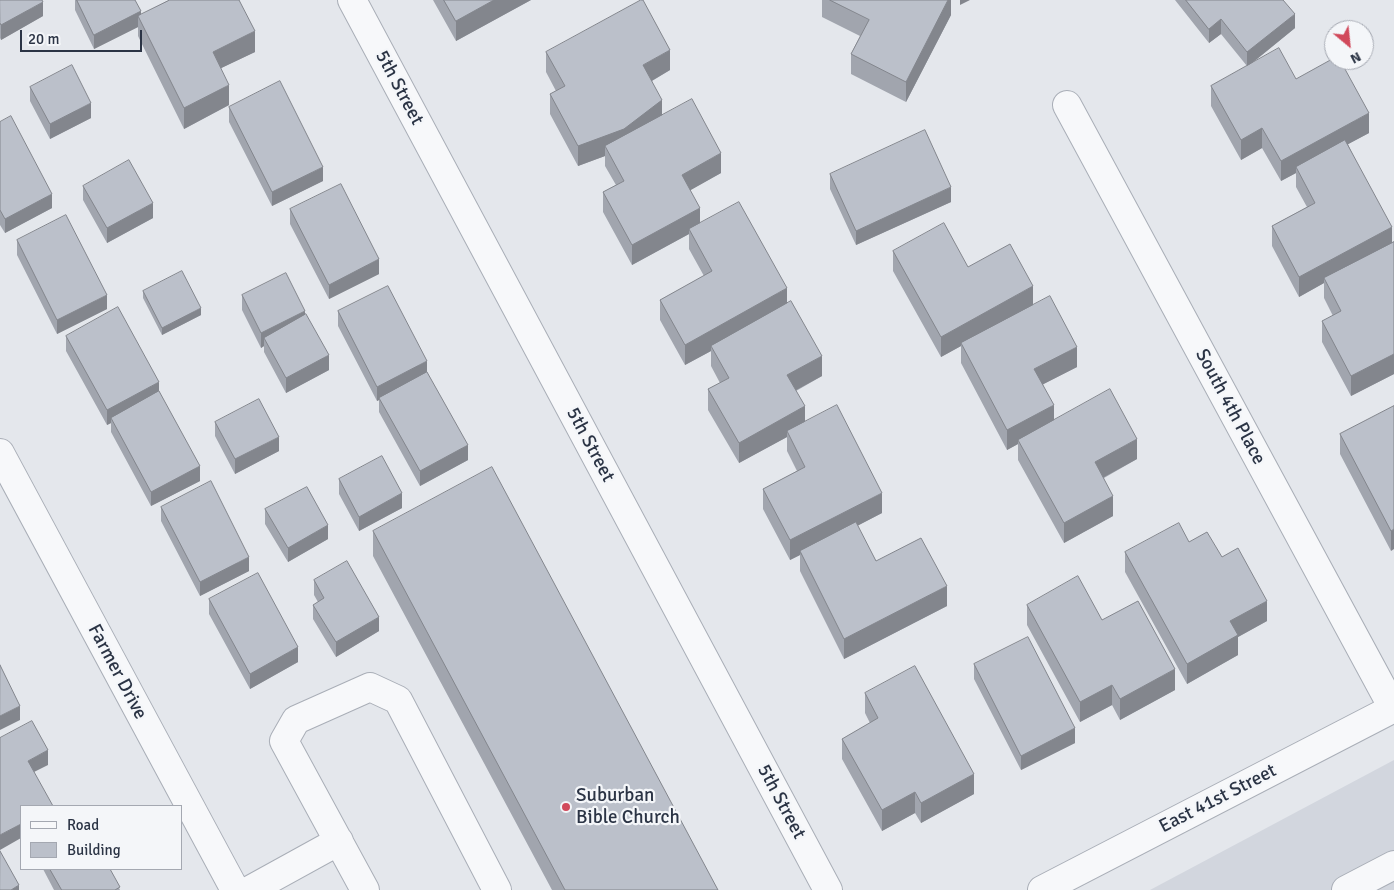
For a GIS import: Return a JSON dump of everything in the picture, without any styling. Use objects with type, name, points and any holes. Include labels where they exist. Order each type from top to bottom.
[{"type":"street","name":"5th Street","points":[[352,0],[828,890]]},
{"type":"street","name":"South 4th Place","points":[[1067,105],[1394,708]]},
{"type":"street","name":"Farmer Drive","points":[[0,453],[235,890]]},
{"type":"street","points":[[365,890],[284,742],[296,720],[370,687],[398,700],[497,890]]},
{"type":"street","name":"East 41st Street","points":[[1042,890],[1394,708]]},
{"type":"street","points":[[250,890],[338,841]]},
{"type":"street","points":[[1346,890],[1394,865]]},
{"type":"shaded area","points":[[1394,760],[1394,890],[1150,890]]},
{"type":"building","points":[[0,0],[42,0],[43,2],[1,25]]},
{"type":"building","points":[[77,0],[135,0],[141,11],[94,35]]},
{"type":"building","points":[[170,0],[239,0],[255,31],[213,52],[229,85],[184,108],[138,16]]},
{"type":"building","points":[[444,0],[494,0],[456,21]]},
{"type":"building","points":[[643,0],[670,50],[643,65],[662,100],[624,129],[578,146],[550,94],[565,86],[546,52]]},
{"type":"building","points":[[830,0],[948,0],[906,82],[851,54],[869,20]]},
{"type":"building","points":[[1186,0],[1283,0],[1295,14],[1247,52],[1221,19],[1209,29]]},
{"type":"building","points":[[1279,48],[1296,79],[1324,64],[1324,70],[1345,70],[1369,113],[1281,161],[1262,128],[1241,140],[1211,86]]},
{"type":"building","points":[[72,65],[91,103],[50,124],[30,87]]},
{"type":"building","points":[[280,81],[323,167],[272,192],[229,107]]},
{"type":"building","points":[[692,99],[721,153],[682,175],[700,208],[632,245],[603,192],[624,181],[605,146]]},
{"type":"building","points":[[11,116],[52,194],[5,219],[0,210],[0,122]]},
{"type":"building","points":[[925,130],[951,187],[856,231],[830,174]]},
{"type":"building","points":[[1345,140],[1392,227],[1299,277],[1272,226],[1315,203],[1296,167]]},
{"type":"building","points":[[129,160],[153,203],[107,228],[83,186]]},
{"type":"building","points":[[341,184],[379,259],[329,285],[290,209]]},
{"type":"building","points":[[739,202],[787,288],[685,345],[660,300],[712,271],[689,229]]},
{"type":"building","points":[[66,215],[107,295],[57,320],[17,240]]},
{"type":"building","points":[[944,223],[968,267],[1010,244],[1033,286],[941,337],[893,251]]},
{"type":"building","points":[[1394,242],[1394,354],[1351,376],[1322,321],[1341,311],[1324,278]]},
{"type":"building","points":[[182,271],[201,308],[162,328],[143,291]]},
{"type":"building","points":[[286,273],[305,311],[261,333],[242,295]]},
{"type":"building","points":[[388,286],[427,361],[377,387],[338,311]]},
{"type":"building","points":[[1050,296],[1077,347],[1034,369],[1054,405],[1007,430],[961,343]]},
{"type":"building","points":[[791,301],[822,356],[787,375],[805,406],[739,443],[708,389],[729,378],[711,346]]},
{"type":"building","points":[[118,307],[159,382],[107,410],[66,336]]},
{"type":"building","points":[[306,314],[329,355],[286,378],[264,338]]},
{"type":"building","points":[[427,372],[468,445],[420,471],[379,398]]},
{"type":"building","points":[[1110,389],[1137,439],[1095,462],[1113,496],[1064,523],[1018,440]]},
{"type":"building","points":[[159,391],[200,466],[151,492],[111,418]]},
{"type":"building","points":[[259,399],[279,437],[235,459],[215,422]]},
{"type":"building","points":[[837,405],[882,493],[790,540],[763,489],[805,467],[787,431]]},
{"type":"building","points":[[1394,406],[1394,529],[1391,531],[1340,434]]},
{"type":"building","points":[[382,456],[402,493],[359,517],[339,479]]},
{"type":"building","points":[[492,467],[718,890],[565,890],[373,531]]},
{"type":"building","points":[[211,481],[249,557],[200,582],[161,507]]},
{"type":"building","points":[[307,487],[328,525],[288,548],[265,509]]},
{"type":"building","points":[[856,522],[876,561],[921,538],[947,586],[844,639],[800,551]]},
{"type":"building","points":[[1179,523],[1189,542],[1207,532],[1222,557],[1238,548],[1267,601],[1230,621],[1238,635],[1187,664],[1125,552]]},
{"type":"building","points":[[347,561],[379,617],[336,642],[313,605],[324,598],[314,580]]},
{"type":"building","points":[[258,573],[298,647],[250,674],[209,599]]},
{"type":"building","points":[[1078,576],[1102,620],[1138,601],[1175,669],[1120,699],[1112,685],[1080,702],[1027,605]]},
{"type":"building","points":[[1028,637],[1075,728],[1021,756],[974,664]]},
{"type":"building","points":[[0,665],[20,706],[0,716]]},
{"type":"building","points":[[915,666],[974,774],[921,803],[915,792],[882,810],[842,739],[878,718],[865,693]]},
{"type":"building","points":[[32,721],[48,750],[28,761],[52,805],[20,805],[20,825],[0,835],[0,738]]},
{"type":"building","points":[[0,851],[19,885],[11,890],[0,890]]},
{"type":"building","points":[[51,870],[111,870],[120,887],[115,890],[62,890]]},
{"type":"place","name":"Suburban Bible Church","points":[[566,807]]}]
